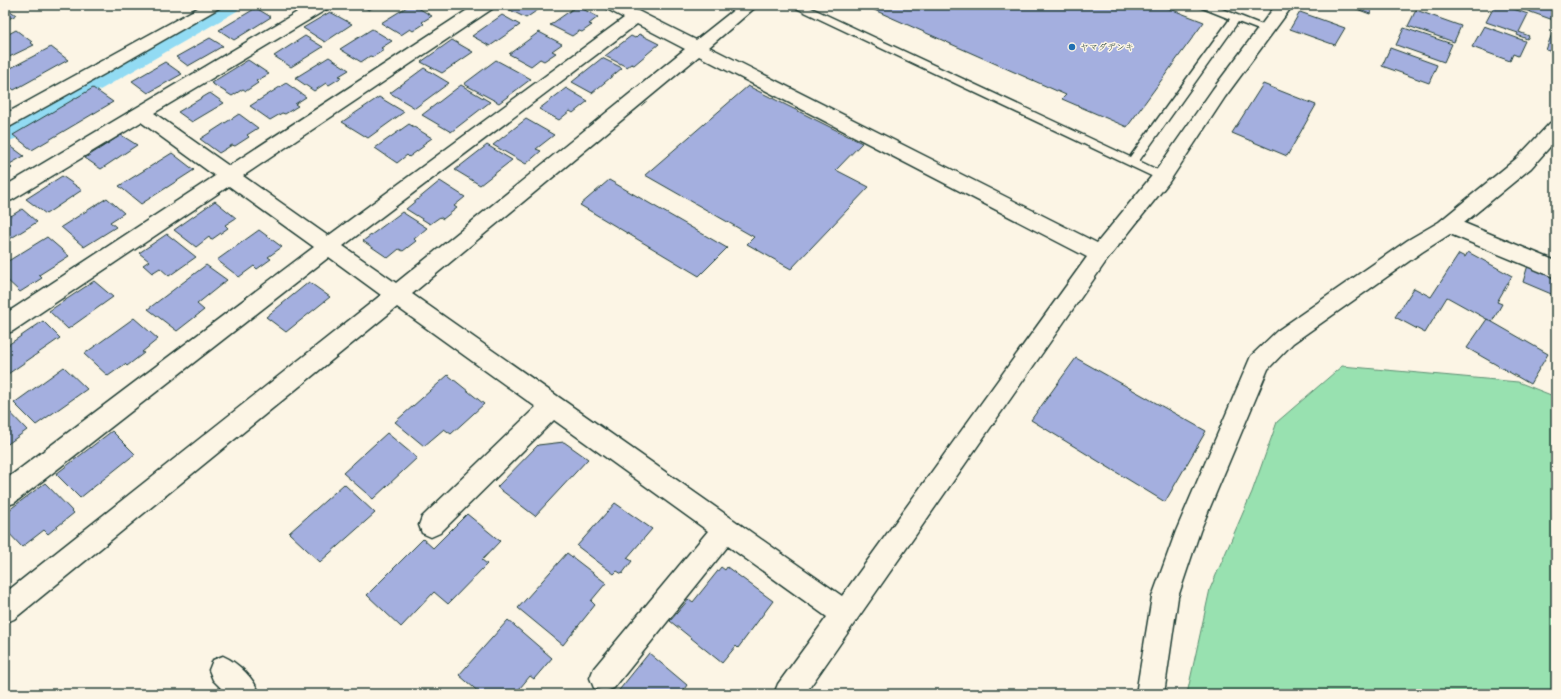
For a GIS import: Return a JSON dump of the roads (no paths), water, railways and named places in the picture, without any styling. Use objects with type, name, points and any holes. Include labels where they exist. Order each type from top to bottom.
[{"type":"street","points":[[5,122],[214,5]]},
{"type":"street","points":[[5,194],[320,5]]},
{"type":"street","points":[[5,325],[486,5]]},
{"type":"street","points":[[613,5],[1100,254]]},
{"type":"street","points":[[5,610],[396,295],[750,5]]},
{"type":"street","points":[[788,694],[1100,254],[1162,177],[1219,93],[1285,5]]},
{"type":"street","points":[[5,495],[330,246],[636,16]]},
{"type":"street","points":[[141,112],[845,614]]},
{"type":"street","points":[[1150,694],[1152,674],[1166,597],[1188,531],[1259,363],[1285,337],[1415,246],[1449,225],[1524,163],[1556,128]]},
{"type":"street","points":[[1449,225],[1556,270]]},
{"type":"street","points":[[431,525],[553,406]]},
{"type":"street","points":[[604,678],[726,529]]},
{"type":"street","points":[[223,670],[246,694]]},
{"type":"lane","points":[[796,5],[1162,177]]},
{"type":"lane","points":[[1203,5],[1267,30]]},
{"type":"lane","points":[[1132,163],[1236,18]]},
{"type":"waterway","points":[[5,132],[228,5]]},
{"type":"place","name":"ヤマダデンキ","points":[[1072,47]]}]
